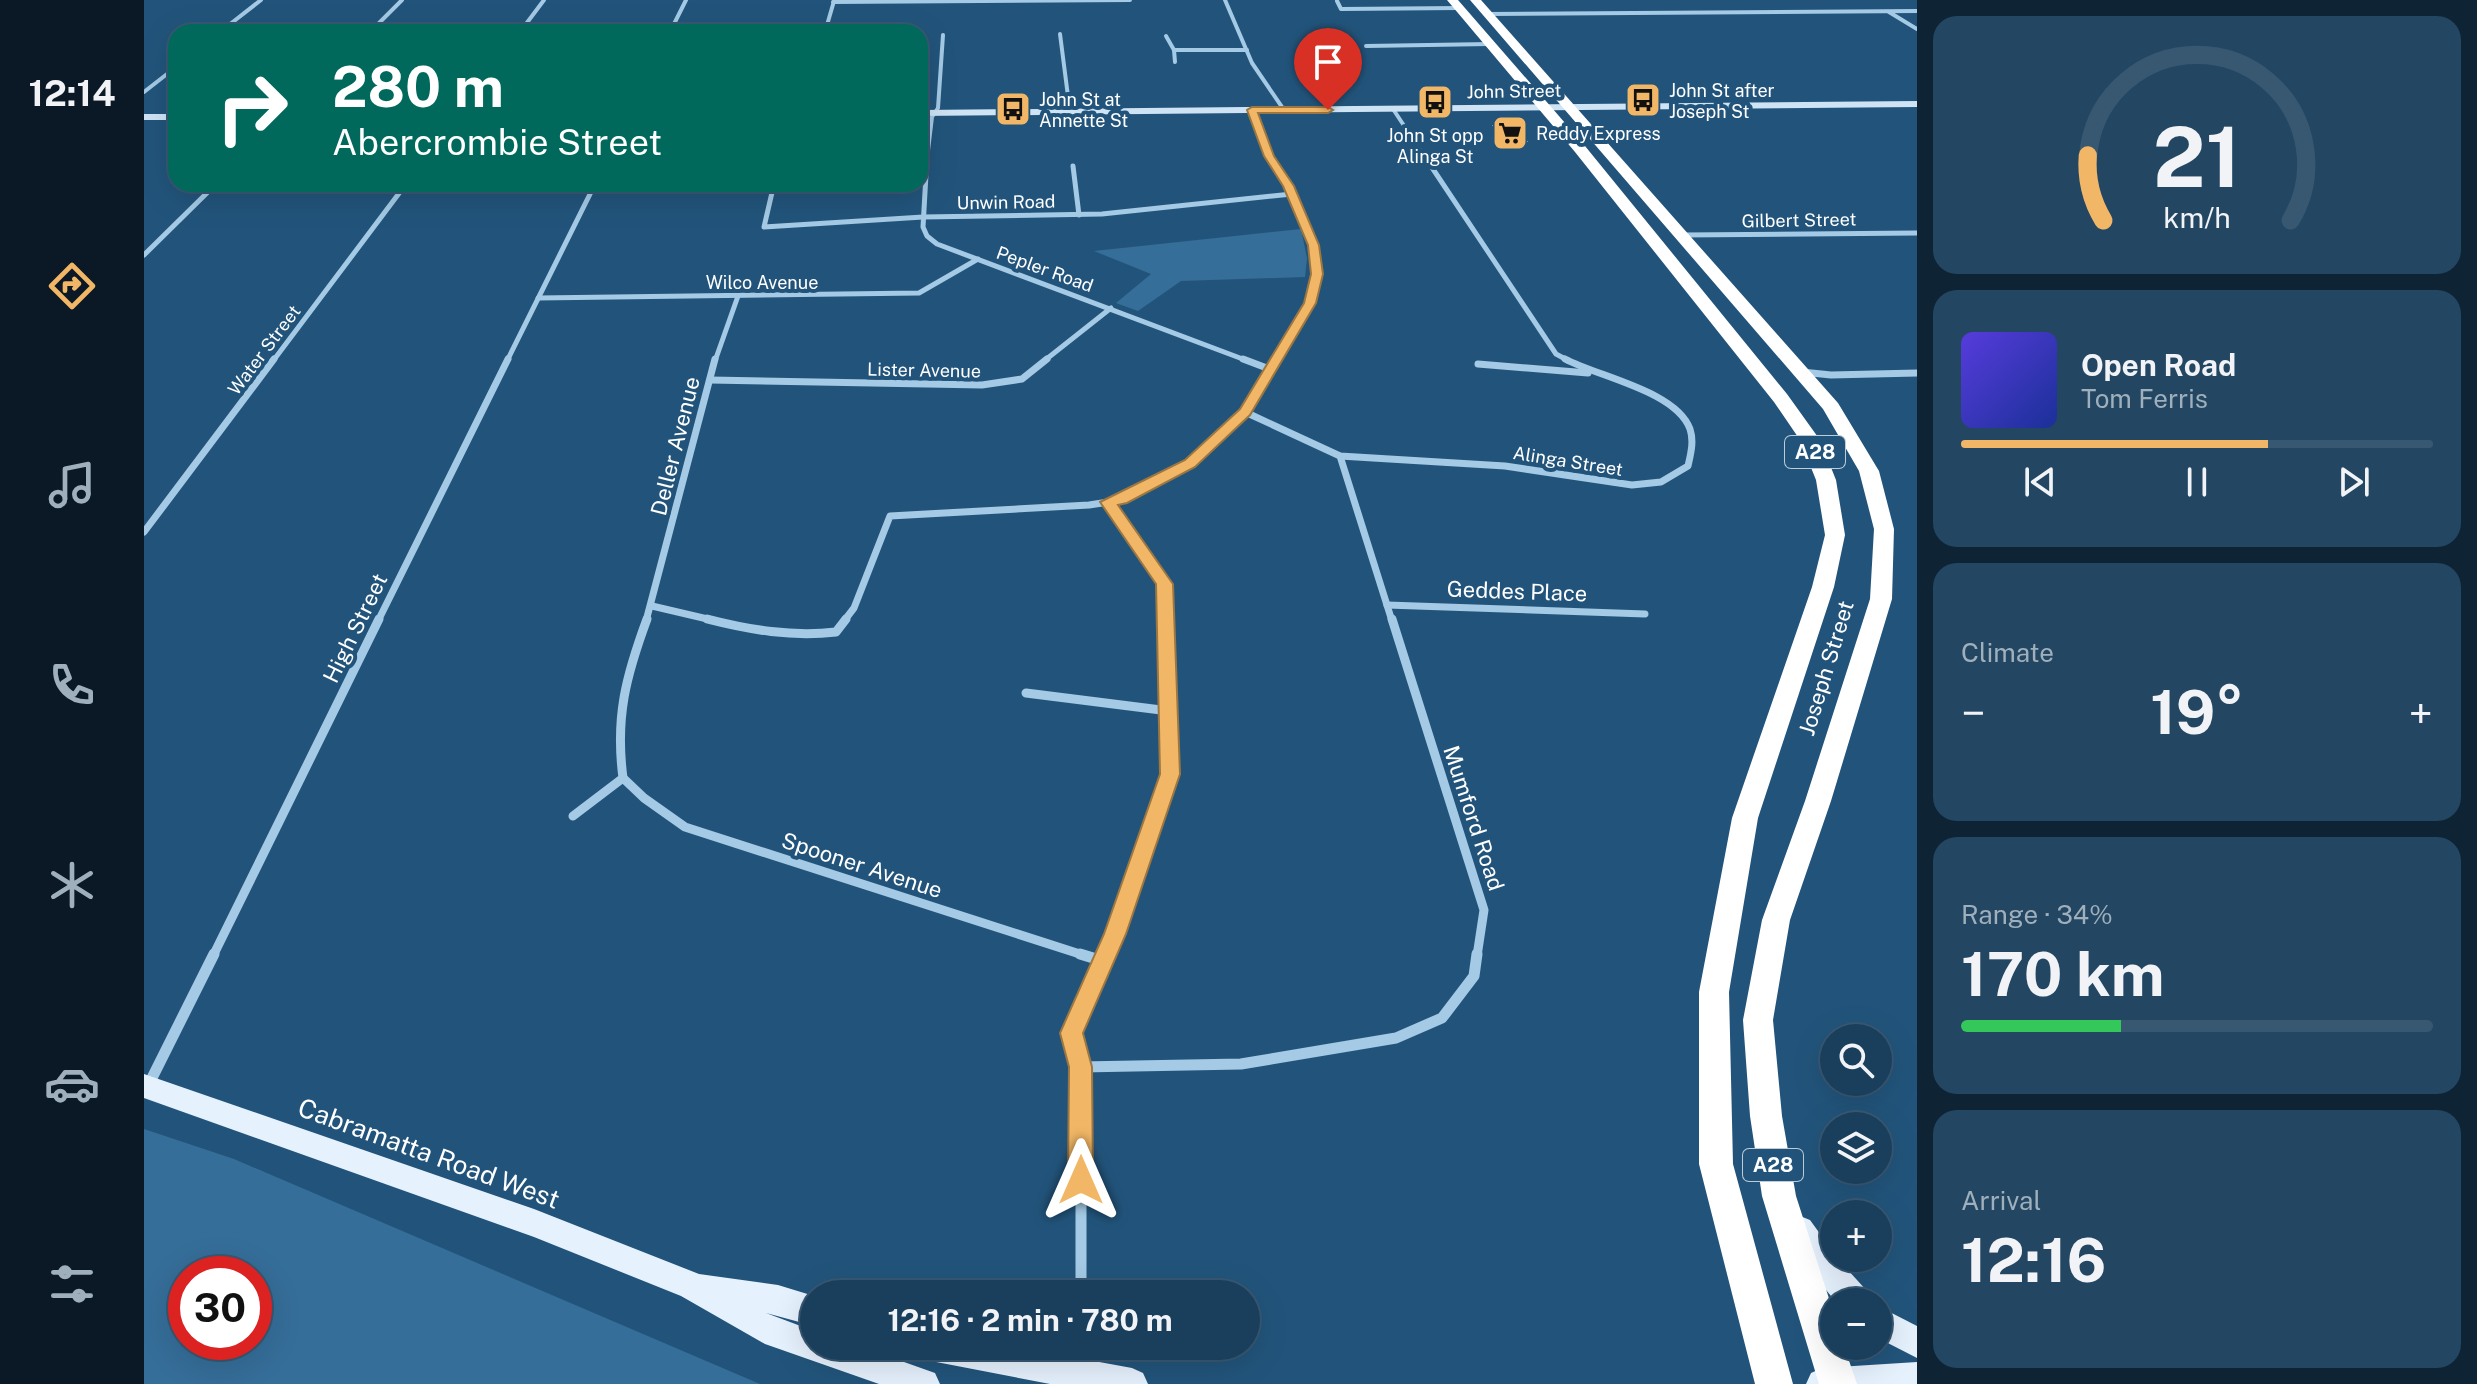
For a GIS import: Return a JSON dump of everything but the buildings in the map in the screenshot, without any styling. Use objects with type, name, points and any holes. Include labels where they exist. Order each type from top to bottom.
[{"type":"highway","name":"Joseph Street","points":[[1475,0],[1802,372],[1844,427],[1869,471],[1884,529],[1881,599],[1818,801],[1776,920],[1758,1020],[1766,1116],[1779,1196],[1833,1384]]},
{"type":"highway","name":"Joseph Street","points":[[1455,4],[1781,398],[1810,440],[1826,480],[1835,535],[1823,587],[1745,818],[1714,992],[1716,1164],[1774,1384]]},
{"type":"main road","name":"Cabramatta Road West","points":[[146,1087],[534,1223],[691,1285],[765,1329],[924,1384]]},
{"type":"main road","points":[[1779,1196],[1809,1245],[1844,1288]]},
{"type":"main road","name":"Cabramatta Road West","points":[[691,1285],[800,1307]]},
{"type":"main road","points":[[1892,1329],[1917,1343]]},
{"type":"main road","points":[[1022,1360],[1081,1369],[1132,1384]]},
{"type":"main road","points":[[1833,1384],[1917,1377]]},
{"type":"street","points":[[230,24],[261,0]]},
{"type":"street","points":[[378,24],[402,0]]},
{"type":"street","points":[[526,24],[544,0]]},
{"type":"street","points":[[674,24],[686,0]]},
{"type":"street","points":[[827,24],[834,1],[1130,0]]},
{"type":"street","points":[[1225,0],[1261,79],[1284,110]]},
{"type":"street","points":[[1337,1],[1341,9],[1455,4]]},
{"type":"street","points":[[1888,11],[1917,29]]},
{"type":"street","points":[[1488,14],[1917,11]]},
{"type":"street","points":[[1060,34],[1070,112]]},
{"type":"street","points":[[928,174],[938,108],[943,35]]},
{"type":"street","points":[[1166,36],[1174,50],[1175,62]]},
{"type":"street","points":[[1366,46],[1490,44]]},
{"type":"street","points":[[1174,50],[1247,50]]},
{"type":"street","points":[[144,92],[168,73]]},
{"type":"street","name":"John Street","points":[[928,113],[1917,104]]},
{"type":"street","name":"Alinga Street","points":[[1245,412],[1340,456],[1505,466],[1632,485],[1661,482],[1688,466],[1694,451],[1690,427],[1675,408],[1660,397],[1593,373],[1556,354],[1393,109]]},
{"type":"street","points":[[573,816],[623,778],[618,739],[628,670],[652,606],[776,632],[812,637],[836,632],[854,608],[890,516],[1122,500],[1190,464],[1245,412],[1310,303],[1317,274],[1314,245],[1292,194],[1273,164],[1252,110]]},
{"type":"street","points":[[144,117],[168,117]]},
{"type":"street","points":[[1073,166],[1079,215]]},
{"type":"street","points":[[144,255],[208,192]]},
{"type":"street","name":"Water Street","points":[[144,532],[400,192]]},
{"type":"street","name":"High Street","points":[[146,1087],[591,192]]},
{"type":"street","name":"Unwin Road","points":[[772,192],[764,227],[923,217],[1079,215],[1292,194]]},
{"type":"street","points":[[923,217],[926,192]]},
{"type":"street","name":"Pepler Road","points":[[923,217],[923,228],[928,238],[940,246],[1272,370]]},
{"type":"street","name":"Gilbert Street","points":[[1681,235],[1917,233]]},
{"type":"street","name":"Wilco Avenue","points":[[538,298],[919,293],[978,259]]},
{"type":"street","name":"Deller Avenue","points":[[652,606],[720,340],[738,296]]},
{"type":"street","name":"Lister Avenue","points":[[710,380],[1010,383],[1022,379],[1111,308]]},
{"type":"street","points":[[1478,364],[1593,373]]},
{"type":"street","points":[[1802,372],[1917,373]]},
{"type":"street","name":"Mumford Road","points":[[1081,1067],[1241,1064],[1396,1038],[1442,1018],[1474,976],[1484,910],[1340,456]]},
{"type":"street","points":[[1081,1280],[1081,1067],[1071,1033],[1103,961],[1170,774],[1165,584],[1108,502]]},
{"type":"street","name":"Geddes Place","points":[[1387,605],[1645,614]]},
{"type":"street","points":[[1026,693],[1169,711]]},
{"type":"street","name":"Spooner Avenue","points":[[623,778],[644,798],[685,827],[1103,961]]},
{"type":"shaded area","points":[[1301,229],[1307,258],[1305,277],[1181,281],[1138,311],[1116,303],[1151,274],[1094,251]]},
{"type":"shaded area","points":[[144,1129],[234,1159],[760,1384],[144,1384]]},
{"type":"place","name":"John St after Joseph St","points":[[1643,100]]},
{"type":"place","name":"John St opp Alinga St","points":[[1435,102]]},
{"type":"place","name":"John St at Annette St","points":[[1013,109]]},
{"type":"place","name":"Reddy Express","points":[[1510,133]]},
{"type":"route","points":[[1081,1180],[1081,1067],[1071,1033],[1115,934],[1170,774],[1165,584],[1108,502],[1122,500],[1190,464],[1245,412],[1310,303],[1317,274],[1314,245],[1289,186],[1269,156],[1252,110],[1328,110]]}]
